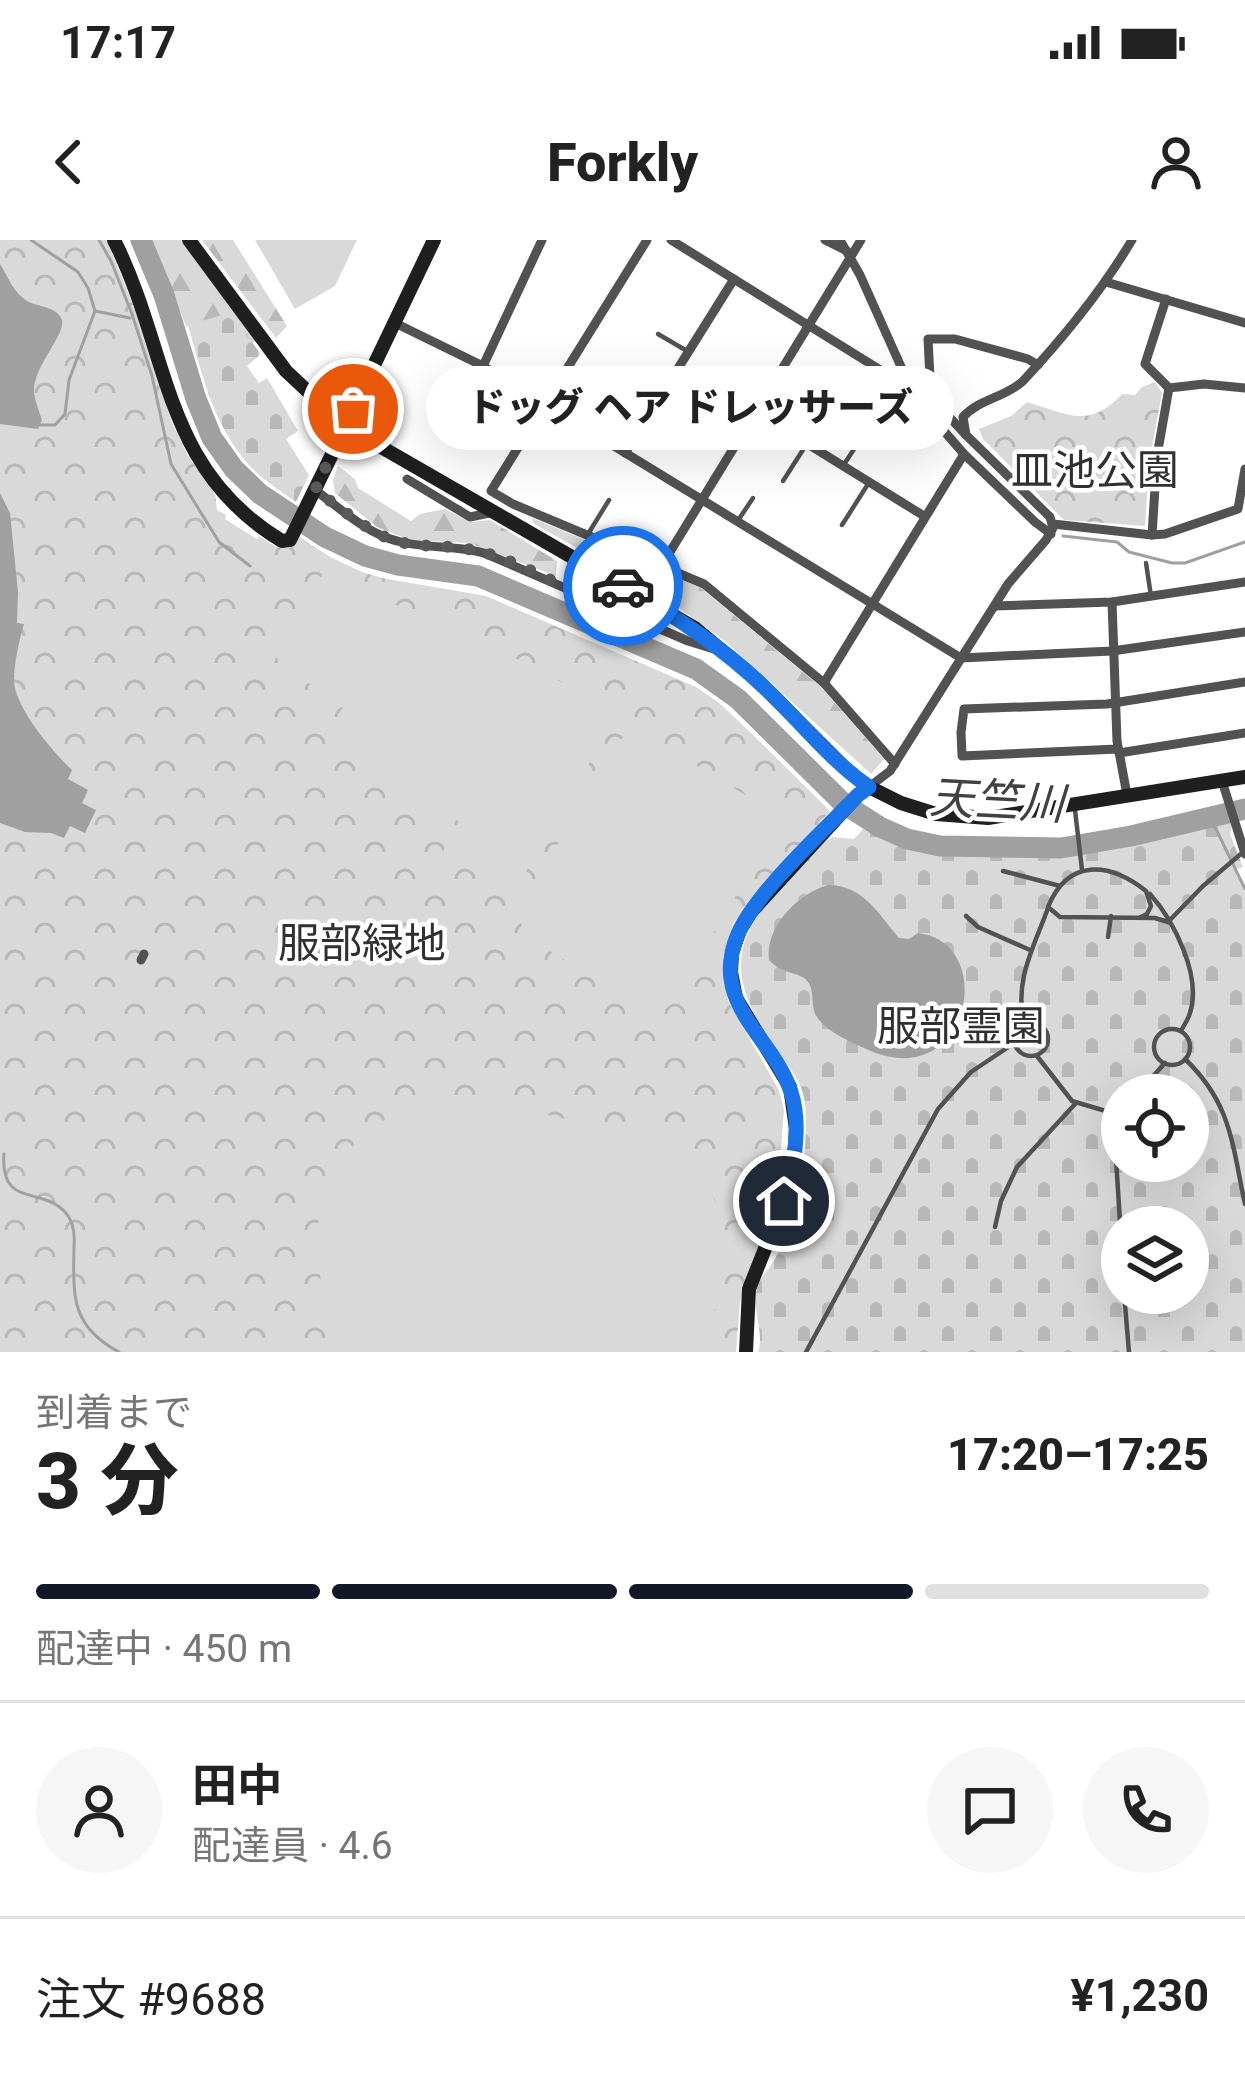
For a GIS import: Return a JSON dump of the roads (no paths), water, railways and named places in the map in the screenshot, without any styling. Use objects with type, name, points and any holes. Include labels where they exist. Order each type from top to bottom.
[{"type":"street","points":[[114,240],[141,300],[175,412],[193,453],[252,521],[290,538],[434,240]]},
{"type":"street","points":[[189,240],[286,371],[331,412],[369,440],[695,628],[770,692],[864,791],[917,809],[995,817],[1245,777]]},
{"type":"street","points":[[483,366],[542,240]]},
{"type":"street","points":[[647,240],[491,491],[704,584],[824,683],[895,764]]},
{"type":"street","points":[[671,240],[911,389]]},
{"type":"street","points":[[825,240],[849,254]]},
{"type":"street","points":[[840,240],[926,411],[1035,522],[1052,529],[1165,534],[1238,509],[1245,469]]},
{"type":"street","points":[[662,565],[861,240]]},
{"type":"street","points":[[972,442],[963,425],[966,412],[1015,389],[1082,316],[1132,240]]},
{"type":"street","points":[[625,453],[734,279]]},
{"type":"street","points":[[1106,283],[1245,323]]},
{"type":"street","points":[[1166,299],[1145,364],[1169,388]]},
{"type":"street","points":[[395,323],[483,366],[961,658],[1112,651],[1245,632]]},
{"type":"street","points":[[746,1352],[749,1289],[784,1201],[796,1129],[790,1087],[736,998],[732,953],[751,912],[837,818],[895,764],[1010,581],[1052,529],[1050,518],[932,399],[928,339],[955,339],[1038,365]]},
{"type":"street","points":[[1169,388],[1204,384],[1245,388]]},
{"type":"street","points":[[1151,535],[1157,456],[1169,388]]},
{"type":"street","points":[[755,412],[924,516]]},
{"type":"street","points":[[824,683],[964,454]]},
{"type":"street","points":[[407,479],[470,517],[494,512]]},
{"type":"street","points":[[315,490],[392,540],[484,553],[723,652]]},
{"type":"street","points":[[572,590],[582,590],[605,575]]},
{"type":"street","points":[[994,606],[1112,602],[1245,582]]},
{"type":"street","points":[[1112,602],[1115,703],[1127,795]]},
{"type":"street","points":[[1245,682],[1115,703],[964,709],[961,732],[962,756],[1119,751],[1245,733]]},
{"type":"street","points":[[1222,781],[1245,852]]},
{"type":"lane","points":[[658,334],[687,351]]},
{"type":"lane","points":[[628,376],[660,396]]},
{"type":"lane","points":[[784,481],[807,444]]},
{"type":"lane","points":[[843,466],[856,446]]},
{"type":"lane","points":[[842,525],[869,482]]},
{"type":"lane","points":[[738,521],[753,498]]},
{"type":"lane","points":[[588,534],[609,500]]},
{"type":"lane","points":[[1146,563],[1151,596]]},
{"type":"lane","points":[[1075,805],[1082,870]]},
{"type":"lane","points":[[1168,922],[1245,852]]},
{"type":"lane","points":[[1024,1023],[1020,994],[1030,950],[1048,908],[1060,886],[1082,870],[1092,869],[1114,873],[1146,890],[1182,946],[1191,978],[1191,1010],[1181,1031]]},
{"type":"lane","points":[[1004,871],[1060,886]]},
{"type":"lane","points":[[1139,918],[1150,906],[1146,890]]},
{"type":"lane","points":[[1048,908],[1060,917]]},
{"type":"lane","points":[[966,916],[978,927],[1030,950]]},
{"type":"lane","points":[[1108,937],[1111,916]]},
{"type":"lane","points":[[1041,926],[1060,917],[1168,922]]},
{"type":"lane","points":[[806,1352],[938,1109],[971,1072],[1013,1043],[1016,1029],[1024,1023],[1041,1025],[1052,1035],[1037,1056]]},
{"type":"lane","points":[[1165,1030],[1181,1031],[1190,1046],[1185,1059],[1165,1063],[1152,1041],[1165,1030]]},
{"type":"lane","points":[[1013,1043],[1020,1053],[1037,1056],[1076,1102],[1101,1109]]},
{"type":"lane","points":[[1185,1059],[1210,1089],[1227,1121],[1245,1204]]},
{"type":"lane","points":[[1155,1074],[1165,1063]]},
{"type":"lane","points":[[995,1227],[1017,1167],[1076,1102]]},
{"type":"lane","points":[[1126,1314],[1129,1352]]},
{"type":"waterway","points":[[31,240],[78,272],[95,311]]},
{"type":"waterway","points":[[99,240],[132,314],[152,376],[171,464],[219,542],[250,566]]},
{"type":"waterway","name":"天竺川","points":[[141,240],[212,438],[260,494],[325,537],[365,556],[478,576],[696,669],[738,699],[844,804],[880,827],[940,846],[1061,848],[1245,809]]},
{"type":"waterway","points":[[40,425],[55,425],[65,414],[69,380],[95,311],[130,318]]},
{"type":"waterway","points":[[1063,536],[1117,542],[1129,552],[1172,563],[1245,542]]},
{"type":"waterway","points":[[1207,817],[1245,889]]},
{"type":"waterway","points":[[4,1154],[4,1171],[15,1189],[55,1204],[70,1219],[78,1308],[92,1332],[119,1352]]},
{"type":"place","name":"ドッグ ヘア ドレッサーズ","points":[[353,409]]},
{"type":"park label","name":"皿池公園","points":[[1095,470]]},
{"type":"park label","name":"服部緑地","points":[[362,943]]},
{"type":"park label","name":"服部霊園","points":[[961,1026]]}]
